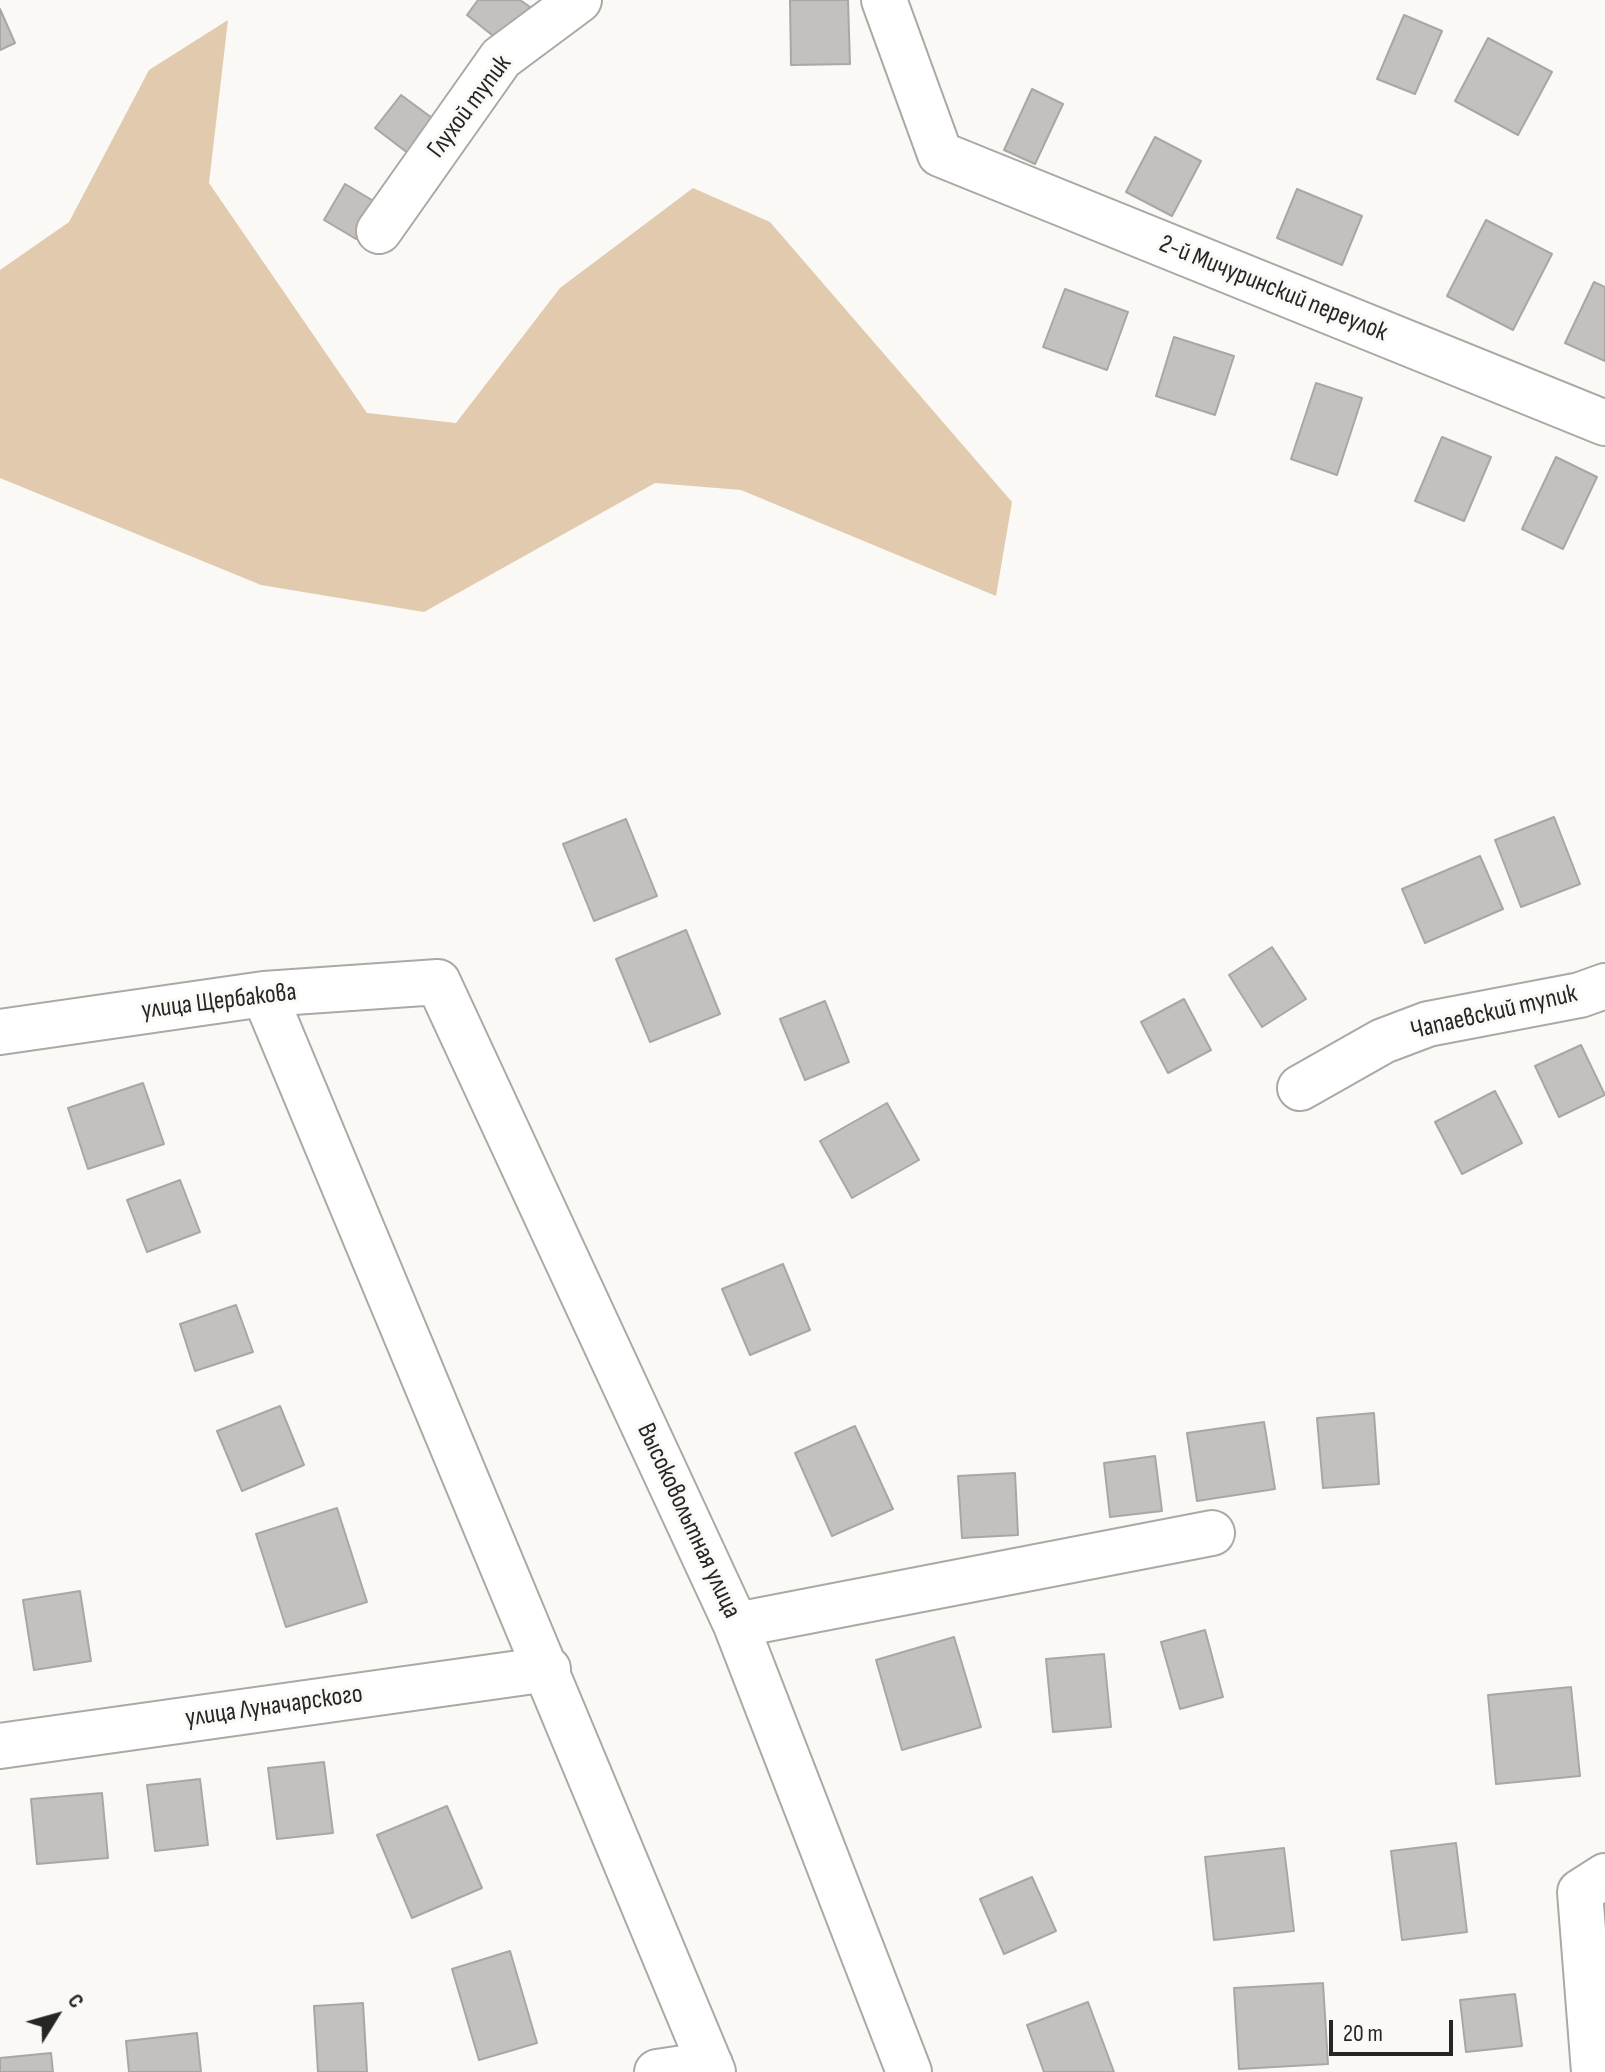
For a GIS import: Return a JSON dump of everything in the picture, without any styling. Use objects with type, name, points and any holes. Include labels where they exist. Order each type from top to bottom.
[{"type":"street","name":"Глухой тупик","points":[[379,231],[501,58],[579,0]]},
{"type":"street","name":"2-й Мичуринский переулок","points":[[884,0],[940,154],[1605,423]]},
{"type":"street","name":"улица Щербакова","points":[[0,1032],[264,994],[438,982]]},
{"type":"street","name":"Высоковольтная улица","points":[[438,982],[736,1625],[909,2072]]},
{"type":"street","name":"Чапаевский тупик","points":[[1300,1088],[1383,1041],[1428,1024],[1580,995],[1605,986]]},
{"type":"street","points":[[264,994],[548,1669],[711,2068],[657,2072]]},
{"type":"street","points":[[736,1625],[1212,1533]]},
{"type":"street","name":"улица Луначарского","points":[[0,1746],[548,1669]]},
{"type":"street","points":[[1594,2072],[1580,1892],[1605,1876]]},
{"type":"shaded area","points":[[228,20],[209,183],[367,413],[456,423],[560,288],[693,188],[770,222],[1012,502],[996,596],[741,490],[655,483],[424,612],[261,585],[0,478],[0,270],[69,222],[149,70]]},
{"type":"building","points":[[478,0],[520,0],[530,7],[502,43],[467,15]]},
{"type":"building","points":[[790,0],[848,0],[850,64],[791,65]]},
{"type":"building","points":[[0,9],[15,43],[0,50]]},
{"type":"building","points":[[1404,15],[1442,31],[1415,94],[1377,79]]},
{"type":"building","points":[[1488,38],[1552,72],[1518,135],[1455,101]]},
{"type":"building","points":[[1032,89],[1063,104],[1035,164],[1004,150]]},
{"type":"building","points":[[401,95],[439,123],[413,157],[375,128]]},
{"type":"building","points":[[1155,137],[1201,161],[1172,216],[1126,192]]},
{"type":"building","points":[[345,184],[377,203],[356,239],[324,220]]},
{"type":"building","points":[[1297,189],[1362,216],[1342,265],[1277,238]]},
{"type":"building","points":[[1486,220],[1552,254],[1513,330],[1447,296]]},
{"type":"building","points":[[1594,282],[1605,287],[1605,361],[1565,343]]},
{"type":"building","points":[[1065,289],[1128,312],[1107,370],[1043,347]]},
{"type":"building","points":[[1174,337],[1234,356],[1215,415],[1156,396]]},
{"type":"building","points":[[1316,383],[1362,398],[1337,475],[1291,459]]},
{"type":"building","points":[[1442,437],[1491,457],[1464,521],[1415,501]]},
{"type":"building","points":[[1556,457],[1597,477],[1563,549],[1522,529]]},
{"type":"building","points":[[1554,817],[1580,884],[1521,907],[1495,840]]},
{"type":"building","points":[[626,819],[657,896],[594,921],[563,844]]},
{"type":"building","points":[[1480,856],[1503,909],[1425,943],[1402,889]]},
{"type":"building","points":[[686,930],[720,1014],[650,1042],[616,959]]},
{"type":"building","points":[[1272,947],[1306,999],[1262,1027],[1229,975]]},
{"type":"building","points":[[1184,999],[1211,1050],[1168,1073],[1141,1022]]},
{"type":"building","points":[[825,1001],[849,1062],[805,1080],[780,1019]]},
{"type":"building","points":[[1581,1045],[1605,1095],[1559,1117],[1535,1066]]},
{"type":"building","points":[[143,1083],[164,1144],[88,1169],[68,1108]]},
{"type":"building","points":[[1495,1091],[1522,1143],[1462,1174],[1435,1122]]},
{"type":"building","points":[[887,1103],[919,1160],[852,1198],[820,1141]]},
{"type":"building","points":[[180,1180],[200,1232],[147,1252],[127,1200]]},
{"type":"building","points":[[783,1264],[810,1330],[750,1355],[722,1289]]},
{"type":"building","points":[[236,1305],[253,1352],[195,1371],[180,1324]]},
{"type":"building","points":[[280,1406],[304,1465],[242,1491],[217,1431]]},
{"type":"building","points":[[1374,1413],[1379,1484],[1323,1488],[1317,1418]]},
{"type":"building","points":[[1264,1422],[1275,1489],[1197,1501],[1187,1433]]},
{"type":"building","points":[[855,1426],[893,1509],[832,1536],[795,1453]]},
{"type":"building","points":[[1155,1456],[1162,1511],[1110,1517],[1104,1463]]},
{"type":"building","points":[[1015,1473],[1018,1535],[962,1538],[958,1476]]},
{"type":"building","points":[[337,1508],[367,1602],[286,1627],[256,1534]]},
{"type":"building","points":[[80,1591],[91,1661],[34,1670],[23,1600]]},
{"type":"building","points":[[1205,1630],[1223,1697],[1180,1709],[1161,1642]]},
{"type":"building","points":[[954,1637],[981,1727],[902,1750],[876,1660]]},
{"type":"building","points":[[1104,1654],[1111,1727],[1053,1732],[1046,1659]]},
{"type":"building","points":[[1571,1687],[1580,1776],[1496,1784],[1488,1695]]},
{"type":"building","points":[[324,1762],[333,1833],[277,1839],[268,1768]]},
{"type":"building","points":[[200,1779],[208,1845],[155,1851],[147,1785]]},
{"type":"building","points":[[102,1793],[108,1858],[37,1864],[31,1799]]},
{"type":"building","points":[[447,1806],[482,1888],[412,1918],[377,1835]]},
{"type":"building","points":[[1456,1843],[1467,1932],[1402,1940],[1391,1851]]},
{"type":"building","points":[[1284,1848],[1294,1931],[1214,1940],[1205,1857]]},
{"type":"building","points":[[1032,1877],[1056,1931],[1004,1954],[980,1899]]},
{"type":"building","points":[[510,1951],[537,2043],[479,2060],[452,1969]]},
{"type":"building","points":[[1323,1983],[1328,2064],[1239,2069],[1234,1988]]},
{"type":"building","points":[[1515,1994],[1522,2046],[1466,2052],[1460,2000]]},
{"type":"building","points":[[1088,2002],[1114,2072],[1044,2072],[1027,2025]]},
{"type":"building","points":[[363,2003],[367,2072],[318,2072],[314,2006]]},
{"type":"building","points":[[197,2033],[201,2072],[129,2072],[126,2041]]},
{"type":"building","points":[[51,2053],[53,2072],[0,2072],[0,2058]]}]
